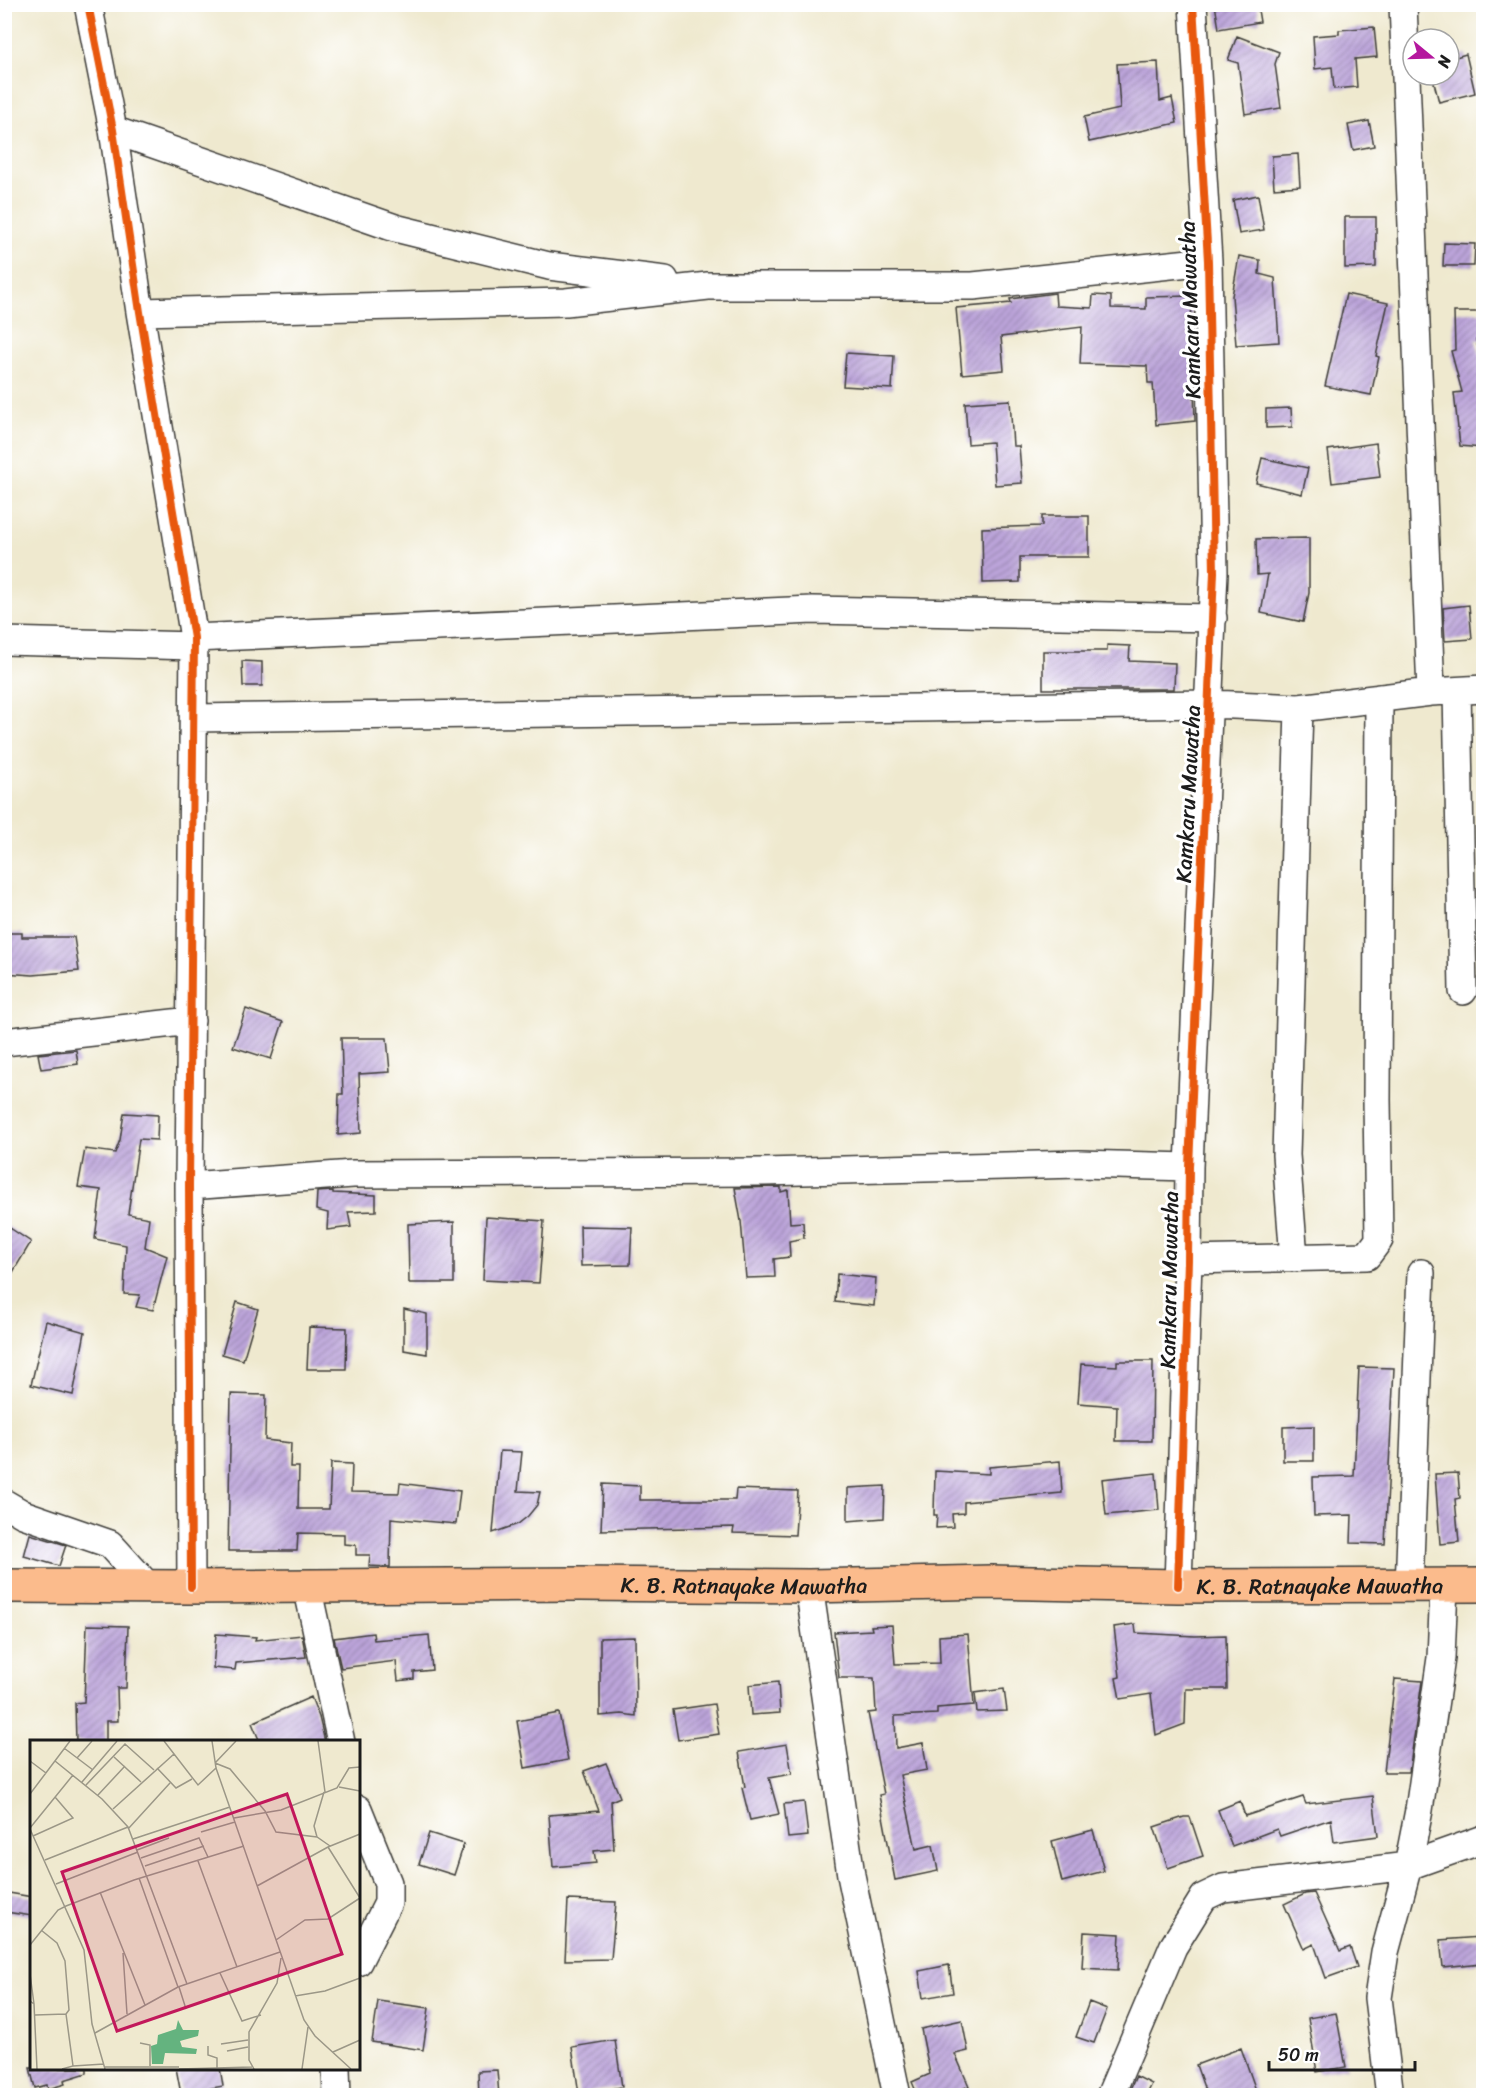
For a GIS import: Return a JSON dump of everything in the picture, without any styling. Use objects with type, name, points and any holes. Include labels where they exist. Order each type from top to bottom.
[{"type":"highway","name":"K. B. Ratnayake Mawatha","points":[[4,1586],[580,1584],[809,1586],[991,1582],[1178,1586],[1484,1585]]},
{"type":"street","points":[[88,4],[114,130],[140,312],[194,642],[189,1186],[191,1587]]},
{"type":"street","name":"Kamkaru Mawatha","points":[[1178,1586],[1189,1167],[1210,704],[1214,560],[1208,261],[1193,4]]},
{"type":"street","points":[[1403,4],[1457,691],[1463,991]]},
{"type":"street","points":[[114,130],[395,228],[549,266],[708,286]]},
{"type":"street","points":[[140,312],[566,302],[708,286],[973,286],[1208,261]]},
{"type":"street","points":[[4,641],[194,642],[813,610],[1213,618]]},
{"type":"street","points":[[194,718],[1210,704],[1299,708],[1457,691]]},
{"type":"street","points":[[1188,1260],[1367,1256],[1379,1240],[1377,1100],[1379,698]]},
{"type":"street","points":[[1294,1258],[1286,1155],[1299,708]]},
{"type":"street","points":[[4,1042],[191,1021]]},
{"type":"street","points":[[189,1186],[353,1174],[763,1172],[1080,1164],[1189,1167]]},
{"type":"street","points":[[1409,1587],[1421,1273]]},
{"type":"street","points":[[4,1503],[23,1514],[111,1544],[149,1587]]},
{"type":"street","points":[[307,1586],[341,1740]]},
{"type":"street","points":[[809,1586],[851,1875],[897,2096]]},
{"type":"street","points":[[1390,2096],[1378,1998],[1385,1952],[1408,1866],[1419,1810],[1441,1658],[1444,1586]]},
{"type":"street","points":[[360,1814],[388,1883],[388,1903],[360,1958]]},
{"type":"street","points":[[1110,2096],[1173,1947],[1204,1897],[1223,1888],[1408,1866],[1484,1839]]},
{"type":"street","points":[[336,2070],[337,2096]]},
{"type":"building","points":[[1215,4],[1257,4],[1260,22],[1219,29]]},
{"type":"building","points":[[1374,27],[1377,57],[1355,59],[1357,87],[1334,89],[1332,67],[1315,69],[1313,36],[1339,34],[1339,30]]},
{"type":"building","points":[[1237,36],[1279,52],[1275,64],[1281,108],[1245,114],[1238,63],[1228,60]]},
{"type":"building","points":[[1466,54],[1475,93],[1439,102],[1435,87],[1461,87],[1461,55]]},
{"type":"building","points":[[1158,62],[1160,101],[1172,98],[1177,123],[1089,142],[1084,117],[1120,109],[1117,64]]},
{"type":"building","points":[[1369,121],[1374,146],[1353,150],[1348,125]]},
{"type":"building","points":[[1298,154],[1300,186],[1274,188],[1272,156]]},
{"type":"building","points":[[1258,195],[1264,230],[1239,234],[1233,200]]},
{"type":"building","points":[[1345,217],[1376,217],[1376,267],[1345,268]]},
{"type":"building","points":[[1444,243],[1475,244],[1474,266],[1443,266]]},
{"type":"building","points":[[1239,256],[1260,260],[1259,274],[1275,278],[1279,342],[1236,345],[1232,296]]},
{"type":"building","points":[[1055,293],[1056,306],[1092,308],[1093,295],[1111,296],[1111,308],[1146,309],[1146,297],[1191,296],[1195,421],[1156,425],[1153,383],[1148,383],[1147,366],[1080,364],[1082,327],[1001,337],[1004,370],[962,374],[956,308],[1011,303],[1010,299]]},
{"type":"building","points":[[1346,294],[1388,303],[1376,356],[1379,357],[1371,395],[1325,386]]},
{"type":"building","points":[[1454,312],[1484,312],[1484,340],[1476,340],[1484,371],[1482,448],[1460,446],[1454,393],[1462,392],[1451,351],[1455,350]]},
{"type":"building","points":[[846,353],[894,356],[892,389],[843,386]]},
{"type":"building","points":[[1010,400],[1013,446],[1019,446],[1022,483],[995,485],[992,442],[968,444],[965,403]]},
{"type":"building","points":[[1291,408],[1292,427],[1266,428],[1266,409]]},
{"type":"building","points":[[1376,443],[1380,477],[1332,483],[1328,450]]},
{"type":"building","points":[[1262,458],[1308,468],[1302,494],[1256,483]]},
{"type":"building","points":[[1042,516],[1089,516],[1089,557],[1020,557],[1020,582],[983,583],[982,528],[1042,526]]},
{"type":"building","points":[[1309,538],[1309,593],[1303,622],[1261,613],[1268,574],[1257,575],[1256,539]]},
{"type":"building","points":[[1469,605],[1472,639],[1445,641],[1443,608]]},
{"type":"building","points":[[1107,645],[1130,646],[1129,661],[1175,663],[1174,689],[1043,689],[1043,651],[1107,651]]},
{"type":"building","points":[[242,661],[262,662],[262,686],[243,686]]},
{"type":"building","points":[[4,933],[22,933],[22,937],[74,937],[79,971],[33,975],[4,973]]},
{"type":"building","points":[[246,1009],[283,1022],[271,1059],[233,1047]]},
{"type":"building","points":[[341,1038],[387,1038],[390,1072],[359,1074],[361,1133],[338,1135],[339,1094],[343,1094]]},
{"type":"building","points":[[76,1050],[78,1064],[41,1069],[38,1054]]},
{"type":"building","points":[[124,1113],[158,1115],[157,1140],[139,1139],[128,1214],[149,1218],[145,1247],[167,1256],[153,1310],[136,1307],[140,1295],[124,1294],[126,1245],[95,1239],[101,1190],[78,1187],[85,1149],[115,1153],[120,1140]]},
{"type":"building","points":[[781,1187],[781,1192],[788,1190],[790,1223],[803,1222],[804,1238],[789,1241],[790,1257],[774,1259],[775,1277],[746,1278],[741,1221],[735,1188]]},
{"type":"building","points":[[333,1191],[333,1193],[376,1195],[376,1211],[348,1212],[351,1227],[327,1230],[328,1213],[316,1210],[317,1192]]},
{"type":"building","points":[[486,1217],[544,1221],[539,1283],[483,1280]]},
{"type":"building","points":[[454,1222],[454,1283],[409,1283],[408,1224]]},
{"type":"building","points":[[4,1224],[31,1242],[4,1287]]},
{"type":"building","points":[[580,1226],[632,1227],[630,1265],[581,1266]]},
{"type":"building","points":[[837,1274],[876,1278],[874,1306],[835,1302]]},
{"type":"building","points":[[237,1302],[258,1309],[243,1360],[222,1354]]},
{"type":"building","points":[[404,1309],[427,1314],[427,1354],[404,1350]]},
{"type":"building","points":[[46,1321],[85,1332],[73,1395],[31,1385]]},
{"type":"building","points":[[309,1327],[347,1328],[346,1369],[307,1369]]},
{"type":"building","points":[[1117,1361],[1153,1361],[1152,1441],[1116,1441],[1117,1406],[1078,1403],[1081,1364],[1117,1366]]},
{"type":"building","points":[[1359,1367],[1394,1368],[1385,1544],[1351,1543],[1352,1515],[1314,1516],[1313,1477],[1354,1476]]},
{"type":"building","points":[[231,1394],[266,1395],[265,1440],[291,1443],[290,1467],[299,1467],[298,1509],[329,1509],[331,1463],[352,1464],[351,1492],[399,1493],[400,1483],[460,1491],[456,1524],[391,1518],[390,1567],[369,1566],[370,1555],[356,1555],[356,1545],[344,1544],[344,1534],[298,1533],[297,1551],[228,1551]]},
{"type":"building","points":[[1314,1426],[1314,1461],[1283,1461],[1283,1427]]},
{"type":"building","points":[[500,1451],[522,1452],[518,1491],[540,1492],[537,1505],[528,1516],[518,1524],[493,1533]]},
{"type":"building","points":[[1060,1461],[1062,1493],[964,1502],[964,1513],[952,1514],[953,1527],[936,1528],[935,1471],[989,1474],[989,1467]]},
{"type":"building","points":[[1156,1473],[1159,1510],[1106,1515],[1102,1479]]},
{"type":"building","points":[[1458,1473],[1460,1498],[1455,1499],[1459,1542],[1440,1544],[1435,1474]]},
{"type":"building","points":[[603,1484],[640,1486],[640,1500],[735,1500],[736,1489],[798,1491],[795,1535],[733,1533],[734,1527],[601,1530]]},
{"type":"building","points":[[885,1486],[884,1518],[848,1521],[848,1488]]},
{"type":"building","points":[[30,1534],[66,1545],[59,1566],[24,1556]]},
{"type":"building","points":[[1135,1624],[1136,1633],[1226,1635],[1227,1689],[1186,1689],[1185,1724],[1156,1735],[1151,1694],[1120,1699],[1116,1678],[1120,1677],[1114,1627]]},
{"type":"building","points":[[87,1625],[128,1626],[126,1688],[117,1688],[118,1721],[106,1721],[106,1740],[76,1740],[75,1703],[84,1702]]},
{"type":"building","points":[[892,1625],[895,1664],[940,1663],[939,1636],[968,1634],[974,1705],[937,1708],[937,1714],[895,1716],[896,1748],[923,1743],[927,1770],[900,1775],[916,1849],[933,1845],[938,1871],[895,1880],[879,1795],[884,1794],[868,1713],[876,1712],[874,1678],[839,1678],[834,1632],[872,1630],[871,1626]]},
{"type":"building","points":[[373,1633],[374,1640],[429,1635],[432,1670],[414,1672],[414,1679],[398,1681],[396,1661],[341,1668],[334,1638]]},
{"type":"building","points":[[216,1634],[256,1637],[255,1640],[302,1635],[306,1657],[236,1663],[235,1670],[213,1668]]},
{"type":"building","points":[[635,1637],[636,1716],[622,1714],[600,1716],[600,1638]]},
{"type":"building","points":[[1395,1679],[1422,1681],[1409,1772],[1384,1772]]},
{"type":"building","points":[[778,1682],[780,1713],[751,1715],[749,1685]]},
{"type":"building","points":[[1004,1689],[1007,1711],[977,1712],[975,1693]]},
{"type":"building","points":[[311,1697],[325,1740],[259,1740],[252,1723]]},
{"type":"building","points":[[714,1704],[719,1734],[678,1740],[673,1710]]},
{"type":"building","points":[[559,1713],[568,1760],[525,1768],[517,1721]]},
{"type":"building","points":[[787,1744],[792,1774],[769,1778],[779,1814],[750,1820],[742,1788],[745,1787],[739,1752]]},
{"type":"building","points":[[606,1763],[620,1797],[611,1801],[614,1849],[594,1851],[596,1863],[553,1867],[549,1815],[599,1811],[584,1771]]},
{"type":"building","points":[[1373,1796],[1378,1836],[1334,1842],[1331,1819],[1280,1836],[1277,1829],[1232,1846],[1218,1810],[1240,1801],[1245,1816],[1303,1797],[1306,1804]]},
{"type":"building","points":[[804,1802],[808,1836],[788,1838],[784,1804]]},
{"type":"building","points":[[1190,1817],[1203,1856],[1168,1868],[1154,1827]]},
{"type":"building","points":[[1093,1830],[1104,1871],[1062,1882],[1052,1841]]},
{"type":"building","points":[[429,1833],[464,1844],[454,1875],[419,1864]]},
{"type":"building","points":[[9,1893],[30,1897],[30,1916],[6,1912]]},
{"type":"building","points":[[1314,1893],[1340,1951],[1350,1947],[1357,1967],[1326,1978],[1314,1944],[1304,1949],[1284,1904],[1305,1894]]},
{"type":"building","points":[[568,1900],[616,1902],[611,1959],[565,1960]]},
{"type":"building","points":[[1084,1932],[1120,1934],[1118,1970],[1082,1968]]},
{"type":"building","points":[[1480,1937],[1482,1963],[1443,1967],[1440,1940]]},
{"type":"building","points":[[949,1965],[953,1993],[923,1998],[919,1971]]},
{"type":"building","points":[[378,2001],[429,2008],[423,2050],[372,2042]]},
{"type":"building","points":[[1089,2002],[1107,2009],[1094,2043],[1076,2037]]},
{"type":"building","points":[[1336,2013],[1346,2067],[1317,2072],[1308,2018]]},
{"type":"building","points":[[962,2020],[968,2051],[955,2054],[969,2086],[947,2096],[918,2096],[912,2082],[930,2074],[921,2029]]},
{"type":"building","points":[[615,2040],[622,2087],[579,2094],[572,2047]]},
{"type":"building","points":[[1241,2048],[1258,2096],[1207,2096],[1196,2065]]},
{"type":"building","points":[[30,2070],[87,2070],[87,2073],[64,2080],[65,2084],[48,2089],[47,2085],[35,2088]]},
{"type":"building","points":[[176,2070],[220,2070],[223,2086],[181,2094]]},
{"type":"building","points":[[497,2070],[499,2096],[479,2096],[478,2071]]},
{"type":"building","points":[[1136,2076],[1152,2084],[1146,2096],[1127,2096]]},
{"type":"cycle path","points":[[88,4],[113,130],[140,312],[194,638],[189,1186],[191,1587]]},
{"type":"cycle path","points":[[1178,1586],[1189,1167],[1214,572],[1208,261],[1193,4]]}]
